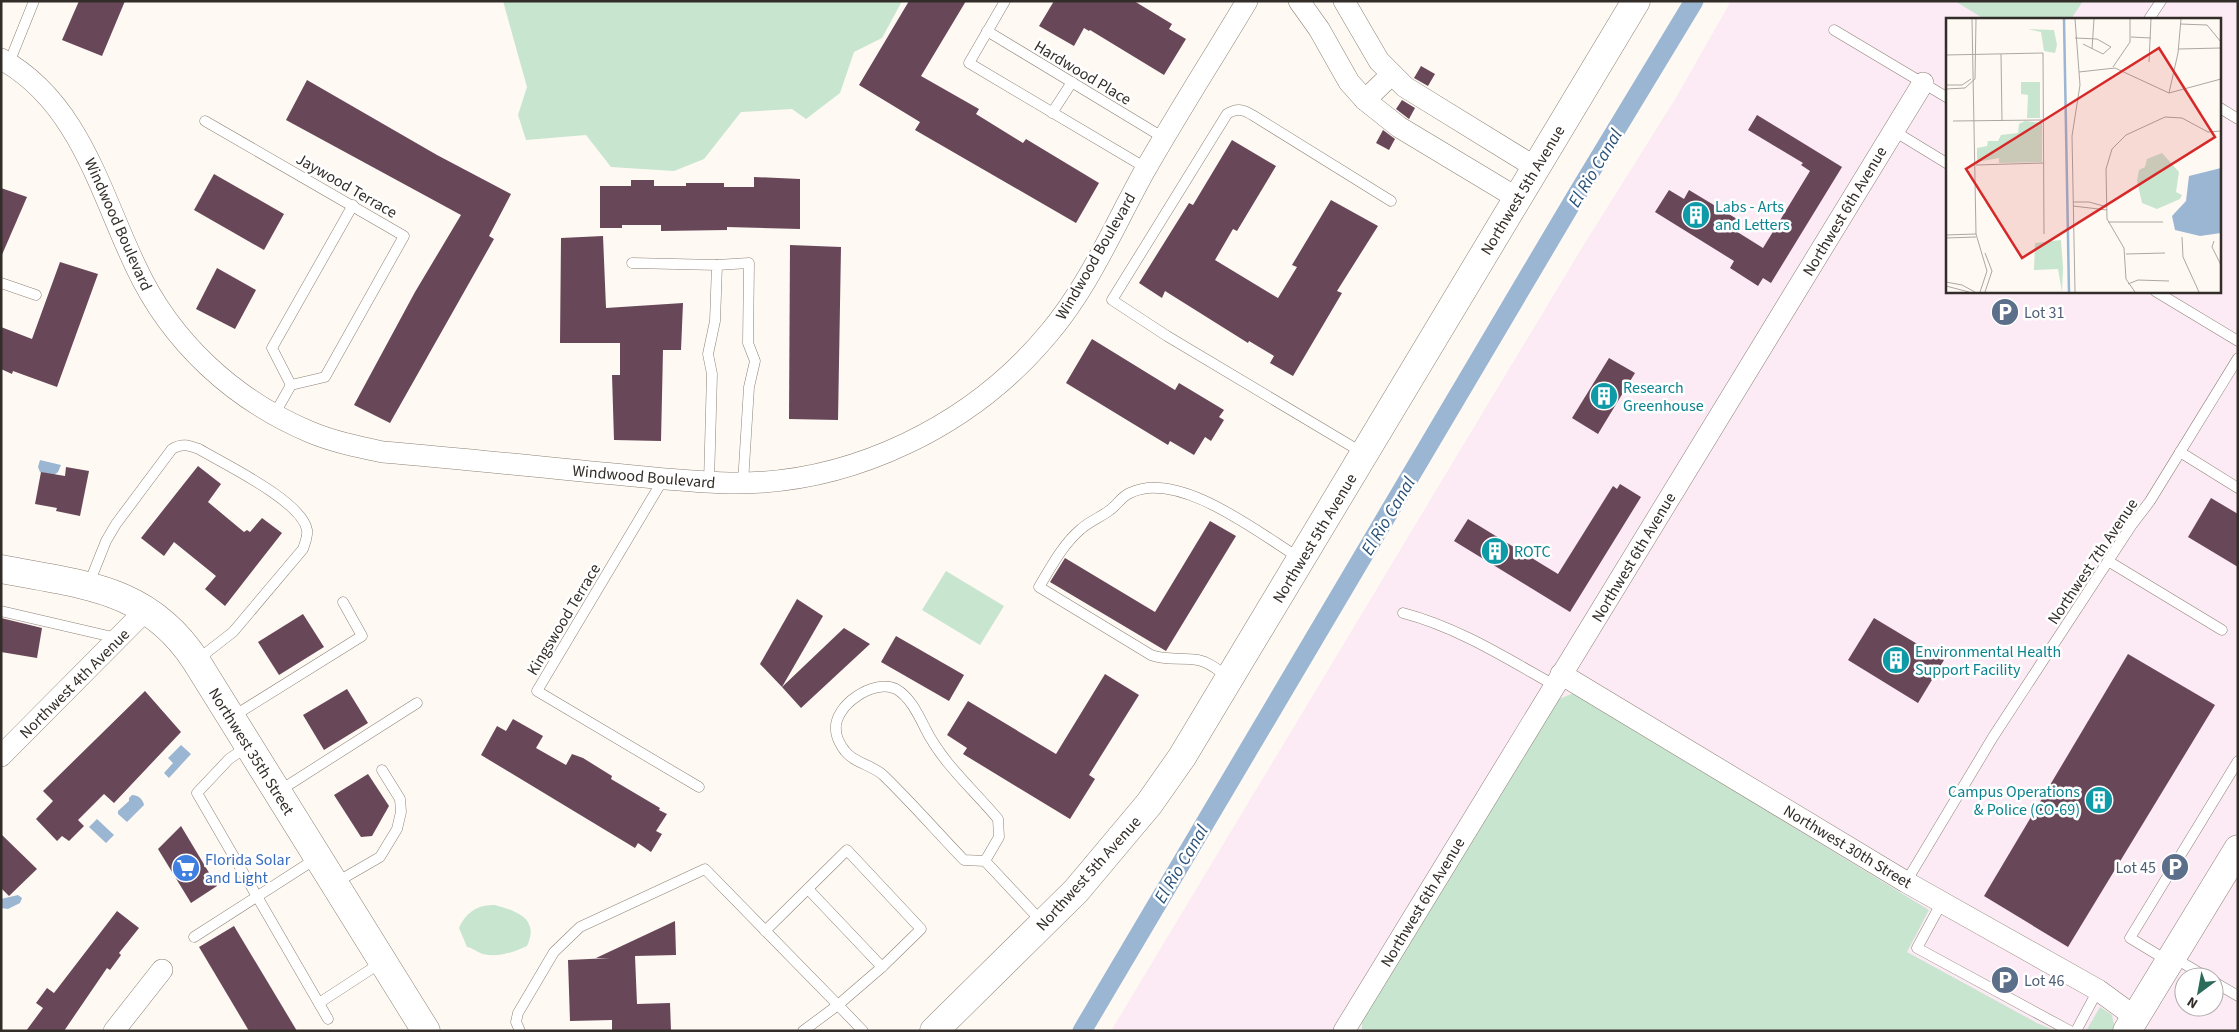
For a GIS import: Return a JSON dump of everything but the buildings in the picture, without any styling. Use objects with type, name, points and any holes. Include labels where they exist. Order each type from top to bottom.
[{"type":"street","name":"Windwood Boulevard","points":[[5,61],[31,78],[58,109],[81,142],[136,267],[153,300],[175,330],[200,358],[227,383],[274,415],[311,432],[347,444],[383,452],[709,482],[743,483],[803,477],[844,468],[883,454],[921,437],[957,416],[991,391],[1022,364],[1050,333],[1074,299],[1146,168],[1247,1]]},
{"type":"street","points":[[1299,1],[1319,29],[1349,82],[1365,100],[1399,127],[1517,198]]},
{"type":"street","points":[[1344,1],[1379,61],[1391,75],[1419,97],[1535,167]]},
{"type":"street","name":"Northwest 5th Avenue","points":[[934,1031],[1076,891],[1149,804],[1182,757],[1636,1]]},
{"type":"street","points":[[1365,100],[1391,75]]},
{"type":"street","name":"Northwest 6th Avenue","points":[[1344,1031],[1923,83]]},
{"type":"street","name":"Northwest 35th Street","points":[[1,570],[88,586],[117,594],[147,609],[179,637],[196,661],[426,1031]]},
{"type":"street","name":"Northwest 4th Avenue","points":[[1,756],[147,609]]},
{"type":"street","name":"Northwest 30th Street","points":[[1558,680],[1906,882],[2098,990],[2131,1024]]},
{"type":"street","points":[[2131,1024],[2238,849]]},
{"type":"street","points":[[114,1031],[162,970]]},
{"type":"lane","points":[[1005,1],[969,63],[1146,168]]},
{"type":"lane","points":[[2151,18],[2160,1]]},
{"type":"lane","points":[[5,61],[30,2]]},
{"type":"lane","points":[[1834,30],[1946,97]]},
{"type":"lane","name":"Hardwood Place","points":[[987,31],[1164,138]]},
{"type":"lane","points":[[1052,113],[1072,82]]},
{"type":"lane","points":[[1364,453],[1167,336],[1112,300],[1227,114],[1234,109],[1244,110],[1391,201]]},
{"type":"lane","points":[[2222,109],[2238,119]]},
{"type":"lane","name":"Jaywood Terrace","points":[[205,121],[404,236],[324,377],[291,385]]},
{"type":"lane","points":[[1894,130],[1946,163]]},
{"type":"lane","points":[[274,415],[291,385],[272,348],[353,205]]},
{"type":"lane","points":[[632,263],[716,265],[748,263],[748,343],[755,361],[750,387],[743,483]]},
{"type":"lane","points":[[709,482],[712,374],[708,354],[715,321],[716,265]]},
{"type":"lane","points":[[1,283],[36,295]]},
{"type":"lane","points":[[2158,292],[2238,341]]},
{"type":"lane","name":"Northwest 7th Avenue","points":[[1906,882],[1993,737],[2180,452],[2238,358]]},
{"type":"lane","points":[[88,586],[106,541],[125,509],[172,449],[180,444],[199,449],[276,494],[303,520],[307,529],[307,538],[303,549],[233,632],[196,661]]},
{"type":"lane","points":[[2180,452],[2238,488]]},
{"type":"lane","name":"Kingswood Terrace","points":[[664,478],[537,691],[699,787]]},
{"type":"lane","points":[[1230,678],[1206,662],[1162,659],[1151,655],[1039,587],[1068,543],[1082,527],[1110,510],[1130,493],[1155,487],[1190,494],[1217,507],[1301,559]]},
{"type":"lane","points":[[2108,561],[2222,630]]},
{"type":"lane","points":[[231,718],[362,636],[343,602]]},
{"type":"lane","points":[[1,611],[118,638]]},
{"type":"lane","points":[[1403,613],[1471,639],[1558,680]]},
{"type":"lane","points":[[985,861],[999,837],[1000,826],[998,819],[944,760],[906,696],[895,689],[885,686],[875,687],[863,692],[852,700],[837,720],[836,730],[846,752],[882,774],[964,860],[985,861],[1044,924]]},
{"type":"lane","points":[[277,792],[417,703]]},
{"type":"lane","points":[[249,746],[228,759],[197,793],[328,1019]]},
{"type":"lane","points":[[2186,967],[2130,938],[2238,761]]},
{"type":"lane","points":[[334,884],[380,857],[397,829],[401,812],[400,799],[382,770]]},
{"type":"lane","points":[[765,931],[847,850],[921,929],[882,967],[838,1005],[803,1031]]},
{"type":"lane","points":[[194,937],[318,858]]},
{"type":"lane","points":[[517,1030],[518,1013],[554,952],[580,927],[705,869],[863,1031]]},
{"type":"lane","points":[[808,889],[882,967]]},
{"type":"lane","points":[[1942,902],[1917,948],[2070,1031]]},
{"type":"lane","points":[[318,1003],[383,962]]},
{"type":"lane","points":[[2224,988],[2238,996]]},
{"type":"lane","points":[[2076,1031],[2098,990]]},
{"type":"shaded area","points":[[1731,1],[2238,1],[2238,1031],[1111,1031],[1580,251],[1677,96]]},
{"type":"green space","points":[[503,1],[902,1],[882,38],[854,52],[840,93],[806,119],[792,109],[741,112],[704,159],[674,171],[611,167],[586,135],[526,140],[518,115],[527,87]]},
{"type":"green space","points":[[1955,1],[2083,1],[2072,18],[1982,18]]},
{"type":"green space","points":[[946,571],[1004,606],[980,645],[922,610]]},
{"type":"green space","points":[[1574,693],[1929,910],[1907,952],[2037,1023],[2056,1031],[1362,1031],[1362,1021],[1559,699]]},
{"type":"green space","points":[[495,905],[518,913],[528,922],[530,936],[527,946],[500,955],[483,954],[467,947],[459,928],[465,918],[478,908]]},
{"type":"green space","points":[[2100,1007],[2112,1015],[2115,1031],[2086,1031]]},
{"type":"water","points":[[40,460],[61,465],[58,472],[54,475],[40,472],[38,467]]},
{"type":"water","points":[[181,745],[191,754],[169,778],[164,773],[173,763],[168,758]]},
{"type":"water","points":[[132,795],[140,798],[144,805],[127,822],[118,814],[118,811],[129,801]]},
{"type":"water","points":[[97,819],[114,835],[106,843],[89,827]]},
{"type":"water","points":[[18,895],[22,898],[20,903],[8,909],[1,908],[1,899]]},
{"type":"waterway","name":"El Rio Canal","points":[[1082,1031],[1576,196],[1694,1]]},
{"type":"place","name":"Labs - Arts and Letters","points":[[1696,215]]},
{"type":"place","name":"Lot 31","points":[[2005,312]]},
{"type":"place","name":"Research Greenhouse","points":[[1604,396]]},
{"type":"place","name":"ROTC","points":[[1495,551]]},
{"type":"place","name":"Environmental Health Support Facility","points":[[1896,660]]},
{"type":"place","name":"Campus Operations & Police (CO-69)","points":[[2099,800]]},
{"type":"place","name":"Lot 45","points":[[2175,867]]},
{"type":"place","name":"Florida Solar and Light","points":[[186,868]]},
{"type":"place","name":"Lot 46","points":[[2005,980]]}]
